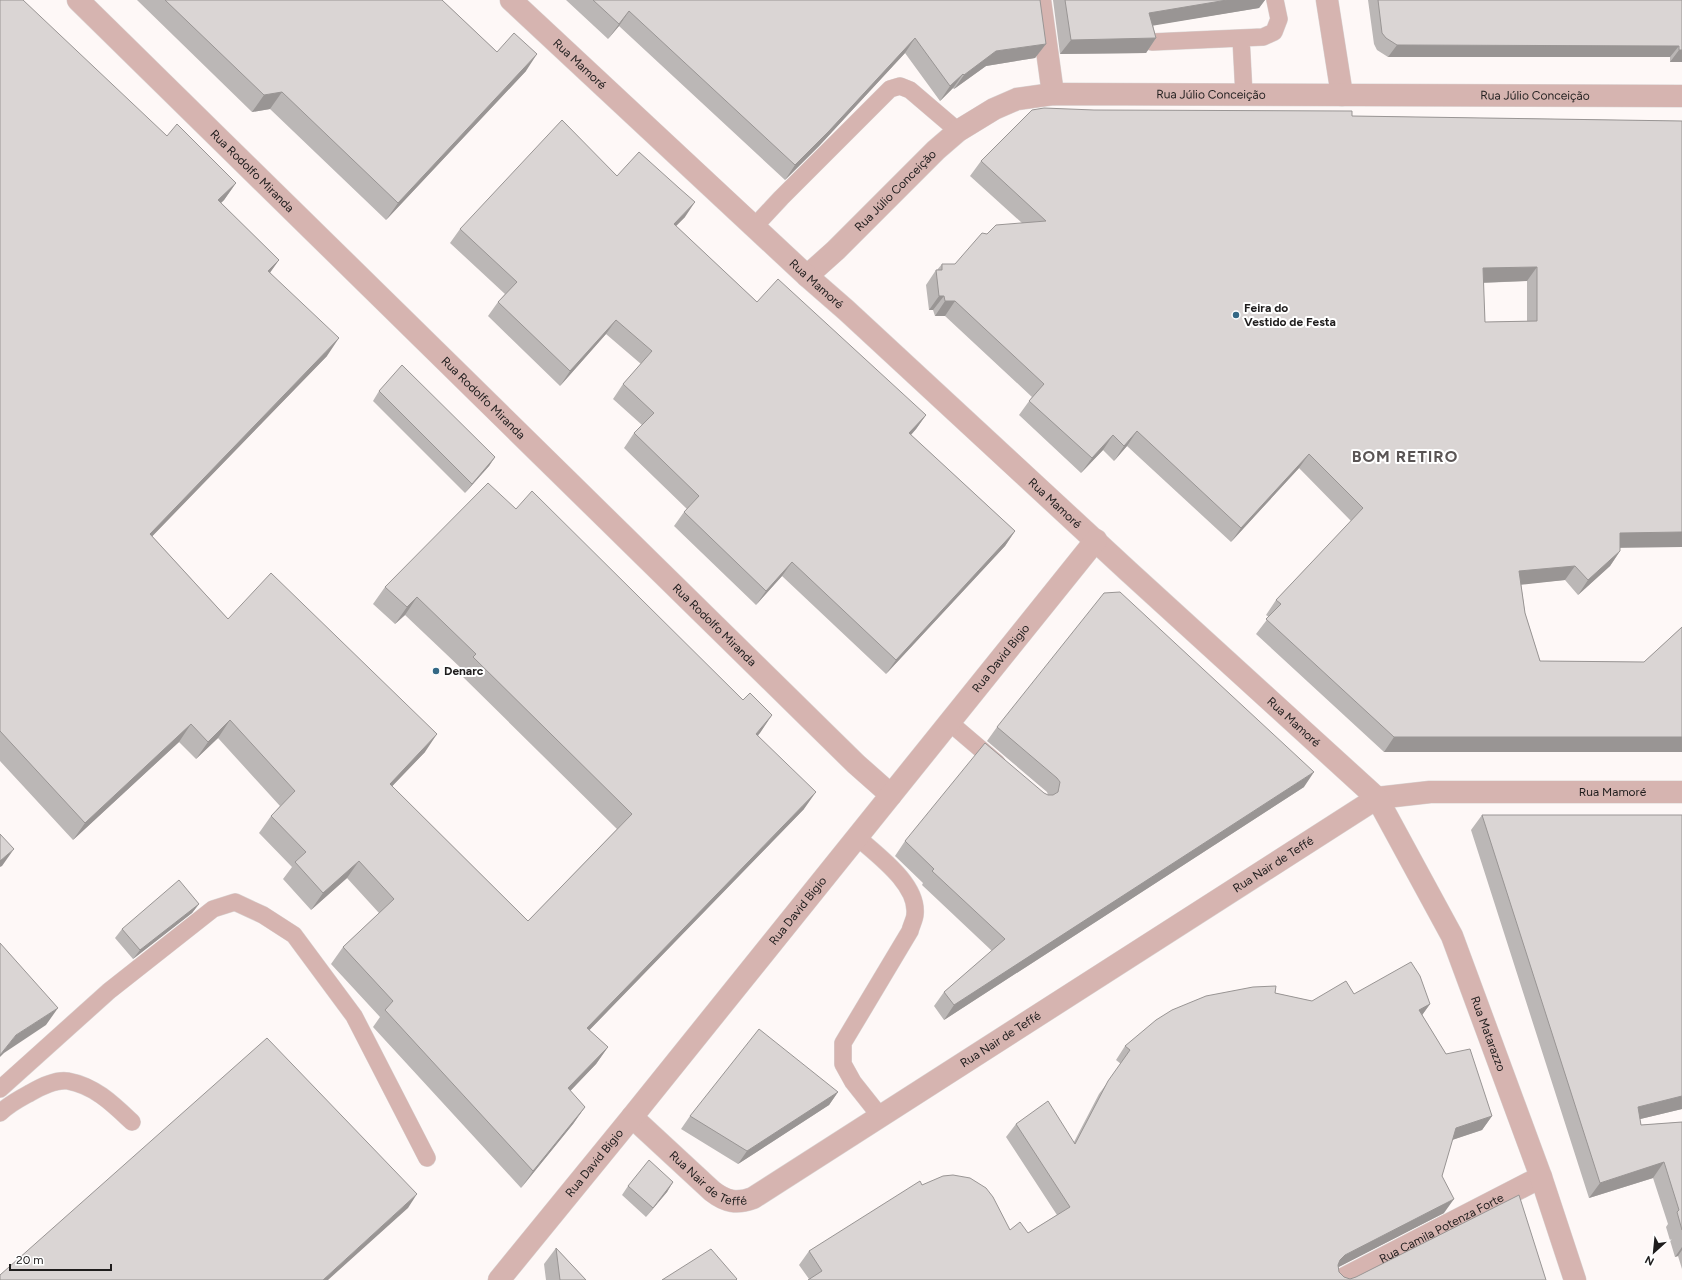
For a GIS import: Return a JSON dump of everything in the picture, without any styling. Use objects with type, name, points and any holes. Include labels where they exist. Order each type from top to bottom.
[{"type":"street","name":"Rua Rodolfo Miranda","points":[[78,0],[850,758],[890,795]]},
{"type":"street","name":"Rua Mamoré","points":[[511,0],[807,276],[846,310],[1378,798],[1430,792],[1682,792]]},
{"type":"street","points":[[1040,0],[1054,94]]},
{"type":"street","points":[[1327,0],[1342,95]]},
{"type":"street","name":"Rua Júlio Conceição","points":[[807,276],[836,250],[936,150],[958,131],[994,109],[1017,99],[1054,94],[1682,96]]},
{"type":"street","name":"Rua David Bigio","points":[[499,1280],[1096,540]]},
{"type":"street","name":"Rua Nair de Teffé","points":[[632,1117],[722,1199],[731,1202],[742,1202],[753,1198],[1378,798]]},
{"type":"street","name":"Rua Matarazzo","points":[[1378,798],[1452,936],[1541,1177],[1575,1280]]},
{"type":"street","name":"Rua Camila Potenza Forte","points":[[1341,1280],[1541,1177]]},
{"type":"lane","points":[[1152,42],[1263,37],[1274,32],[1279,19],[1276,0]]},
{"type":"lane","points":[[1241,38],[1244,95]]},
{"type":"lane","points":[[754,227],[890,89],[900,86],[910,90],[958,131]]},
{"type":"lane","points":[[949,722],[1011,775]]},
{"type":"lane","points":[[857,837],[891,866],[912,894],[915,914],[910,931],[843,1043],[843,1064],[853,1082],[880,1116]]},
{"type":"lane","points":[[0,1089],[133,972],[213,909],[236,902],[294,935],[354,1016],[427,1158]]},
{"type":"lane","points":[[0,1113],[9,1104],[45,1085],[67,1080],[96,1091],[110,1101],[132,1122]]},
{"type":"building","points":[[0,0],[23,0],[167,136],[177,124],[236,183],[218,200],[279,260],[268,271],[339,338],[150,534],[228,619],[271,573],[437,734],[390,784],[528,921],[632,814],[473,657],[476,654],[417,597],[407,607],[385,587],[488,483],[516,509],[532,491],[743,700],[750,693],[772,715],[756,734],[816,792],[587,1028],[608,1047],[568,1088],[585,1107],[533,1171],[385,1010],[393,1001],[343,947],[394,899],[359,861],[323,893],[295,862],[306,852],[271,816],[295,791],[230,720],[208,742],[191,724],[85,823],[0,731]]},
{"type":"building","points":[[165,0],[442,0],[497,52],[514,33],[537,54],[398,203],[282,92],[264,95]]},
{"type":"building","points":[[593,0],[1040,0],[1046,44],[996,51],[964,75],[963,74],[950,86],[915,38],[829,131],[795,165],[629,11],[619,24]]},
{"type":"building","points":[[1065,0],[1227,0],[1149,13],[1156,38],[1071,40]]},
{"type":"building","points":[[1378,0],[1682,0],[1682,50],[1679,50],[1679,46],[1397,45],[1386,38],[1382,33]]},
{"type":"building","points":[[1044,108],[1094,110],[1352,111],[1352,116],[1682,121],[1682,532],[1620,533],[1620,551],[1588,580],[1575,566],[1519,571],[1525,613],[1540,661],[1644,662],[1682,627],[1682,737],[1394,737],[1266,619],[1281,604],[1276,600],[1363,508],[1309,454],[1241,528],[1137,431],[1124,446],[1113,435],[1092,458],[1029,401],[1044,384],[955,301],[945,301],[944,296],[939,296],[936,270],[942,270],[942,264],[955,264],[982,233],[987,234],[996,225],[1046,221],[981,161],[1032,110]],"holes":[[[1537,267],[1537,321],[1485,322],[1483,268]]]},
{"type":"building","points":[[562,120],[617,176],[639,152],[695,202],[674,224],[757,302],[778,279],[926,415],[909,433],[1015,531],[896,660],[792,562],[766,591],[684,512],[699,496],[634,433],[654,413],[623,384],[652,351],[616,320],[570,371],[498,302],[517,282],[460,229]]},
{"type":"building","points":[[402,365],[495,457],[472,484],[379,391]]},
{"type":"building","points":[[1120,592],[1314,772],[954,1005],[944,992],[1005,939],[932,871],[934,869],[905,841],[985,743],[1044,793],[1053,795],[1058,792],[1060,782],[1057,778],[997,727],[1104,593]]},
{"type":"building","points":[[1482,815],[1682,815],[1682,1096],[1638,1107],[1641,1125],[1682,1122],[1682,1230],[1677,1212],[1679,1210],[1664,1162],[1600,1183]]},
{"type":"building","points":[[0,834],[14,849],[0,861]]},
{"type":"building","points":[[179,880],[199,904],[140,950],[122,929]]},
{"type":"building","points":[[0,943],[58,1008],[16,1035],[0,1055]]},
{"type":"building","points":[[1411,962],[1420,976],[1430,1004],[1419,1010],[1446,1054],[1470,1049],[1492,1116],[1456,1128],[1442,1176],[1454,1199],[1345,1255],[1340,1260],[1338,1265],[1339,1272],[1344,1277],[1350,1279],[1356,1277],[1519,1195],[1546,1280],[808,1280],[822,1271],[809,1251],[920,1181],[922,1185],[943,1176],[953,1175],[970,1178],[986,1188],[993,1197],[1010,1230],[1020,1222],[1028,1233],[1070,1207],[1016,1124],[1048,1101],[1075,1144],[1108,1081],[1130,1050],[1125,1046],[1156,1020],[1172,1010],[1206,996],[1253,987],[1276,986],[1275,993],[1312,1001],[1346,981],[1354,994]]},
{"type":"building","points":[[759,1029],[838,1092],[747,1151],[690,1116]]},
{"type":"building","points":[[267,1038],[417,1194],[323,1280],[0,1280],[0,1275]]},
{"type":"building","points":[[649,1160],[673,1182],[653,1208],[628,1186]]},
{"type":"building","points":[[556,1248],[586,1280],[560,1280]]},
{"type":"building","points":[[711,1249],[737,1279],[736,1280],[662,1280]]},
{"type":"place","name":"Feira do Vestido de Festa","points":[[1236,315]]},
{"type":"place","name":"Denarc","points":[[436,671]]},
{"type":"district","name":"BOM RETIRO","points":[[1405,456]]}]
